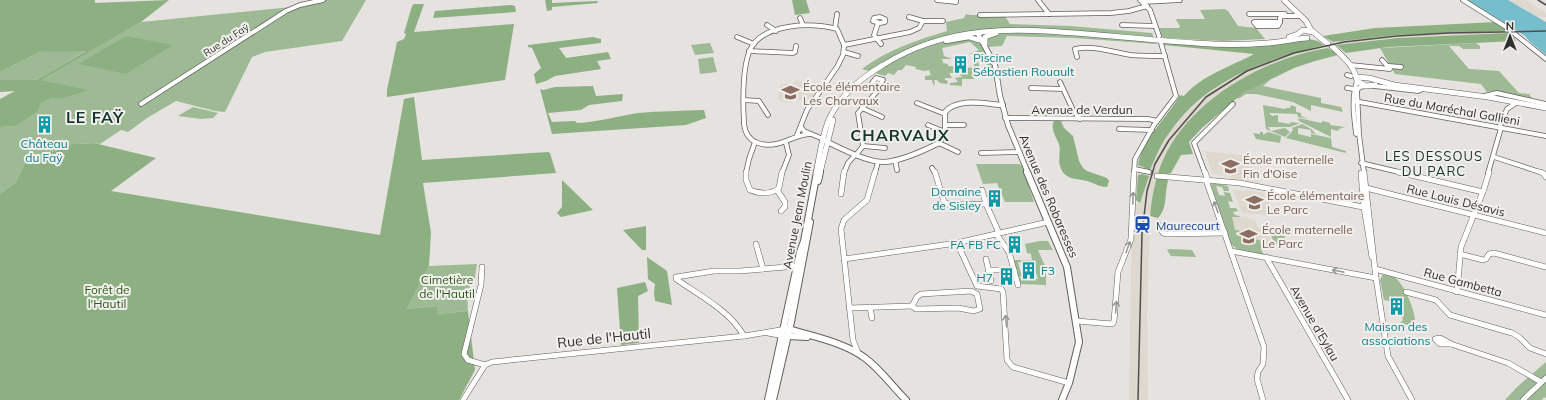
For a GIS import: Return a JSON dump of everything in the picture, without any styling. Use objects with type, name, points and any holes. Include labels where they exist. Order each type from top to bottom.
[{"type":"main road","points":[[1284,0],[1315,34],[1328,44],[1302,36],[1302,31]]},
{"type":"main road","points":[[1224,44],[1276,39],[1295,35],[1308,26]]},
{"type":"main road","points":[[905,53],[923,45],[956,35],[1010,29],[1034,29],[1224,44],[1270,43],[1315,38],[1315,34]]},
{"type":"main road","points":[[905,53],[952,38],[978,34],[1010,31],[1064,32]]},
{"type":"main road","points":[[984,43],[984,38],[991,34],[1043,31]]},
{"type":"main road","points":[[1302,31],[1315,34]]},
{"type":"main road","points":[[1332,46],[1351,66],[1374,84]]},
{"type":"main road","name":"Avenue Jean Moulin","points":[[785,333],[800,252],[805,238],[805,232],[825,141],[838,106],[857,83],[871,72],[905,53]]},
{"type":"main road","points":[[1351,66],[1353,77],[1366,86],[1374,84],[1394,85],[1499,99],[1546,109]]},
{"type":"main road","points":[[1353,77],[1364,77]]},
{"type":"main road","points":[[1452,93],[1484,96],[1546,109]]},
{"type":"main road","name":"Avenue Jean Moulin","points":[[785,333],[809,234],[825,141]]},
{"type":"main road","points":[[768,400],[785,333]]},
{"type":"main road","points":[[773,400],[785,333]]},
{"type":"street","name":"Rue du Faÿ","points":[[141,104],[286,11],[300,5],[323,0]]},
{"type":"street","points":[[938,0],[956,1]]},
{"type":"street","points":[[1038,0],[1049,14]]},
{"type":"street","points":[[1142,1],[1180,0]]},
{"type":"street","points":[[1463,0],[1497,20],[1546,59]]},
{"type":"street","points":[[1142,1],[1152,13],[1159,36]]},
{"type":"street","points":[[980,15],[1111,14],[1147,6]]},
{"type":"street","points":[[835,28],[837,14]]},
{"type":"street","points":[[1249,14],[1299,15]]},
{"type":"street","points":[[1280,22],[1254,22],[1257,26],[1278,26],[1282,20],[1280,18],[1282,16],[1299,15]]},
{"type":"street","points":[[909,17],[923,21],[943,21]]},
{"type":"street","points":[[800,18],[803,25]]},
{"type":"street","points":[[844,45],[910,32],[919,28],[923,21]]},
{"type":"street","points":[[878,23],[874,34],[881,44]]},
{"type":"street","points":[[768,25],[776,31]]},
{"type":"street","points":[[803,25],[835,28],[839,31],[844,45],[844,52],[837,67],[807,110],[802,131],[786,143],[769,145],[755,142],[748,136],[743,116],[749,51],[754,44],[776,31],[803,25]]},
{"type":"street","points":[[1122,25],[1155,26]]},
{"type":"street","points":[[978,34],[1010,29]]},
{"type":"street","name":"Avenue des Robaresses","points":[[978,34],[995,65],[999,104],[1067,267],[1077,321],[1079,342],[1069,383],[1062,400]]},
{"type":"street","points":[[737,37],[754,44]]},
{"type":"street","points":[[926,46],[966,37],[975,38],[984,43]]},
{"type":"street","points":[[1077,321],[1112,324],[1114,321],[1118,272],[1130,239],[1136,158],[1157,121],[1176,96],[1161,43]]},
{"type":"street","points":[[749,51],[794,53],[796,46]]},
{"type":"street","points":[[1077,57],[1075,50],[1088,47],[1131,55],[1165,56]]},
{"type":"street","points":[[844,52],[858,56]]},
{"type":"street","points":[[1382,60],[1388,66],[1401,67]]},
{"type":"street","points":[[1351,66],[1390,69],[1388,66]]},
{"type":"street","points":[[1353,77],[1366,208],[1388,356],[1412,400]]},
{"type":"street","points":[[1060,82],[1073,110],[1080,119]]},
{"type":"street","points":[[1374,84],[1418,91],[1423,89]]},
{"type":"street","points":[[841,194],[843,176],[847,163],[863,146],[857,116],[862,108],[881,87],[879,86]]},
{"type":"street","points":[[1356,101],[1357,89],[1366,86]]},
{"type":"street","points":[[1031,88],[1063,88]]},
{"type":"street","points":[[1347,88],[1354,89]]},
{"type":"street","points":[[1484,96],[1497,93],[1546,104]]},
{"type":"street","points":[[1491,94],[1507,103],[1509,107]]},
{"type":"street","points":[[744,100],[759,102],[768,115]]},
{"type":"street","name":"Rue du Maréchal Gallieni","points":[[1356,101],[1546,136]]},
{"type":"street","points":[[1458,292],[1460,254],[1463,241],[1483,192],[1494,157],[1500,128],[1509,107],[1511,104],[1516,103]]},
{"type":"street","points":[[917,104],[945,114]]},
{"type":"street","points":[[802,131],[856,155],[878,162],[895,160],[939,143],[945,132],[945,114],[948,108],[957,104],[999,104]]},
{"type":"street","points":[[1232,104],[1194,143],[1264,347],[1262,364],[1258,372],[1257,379],[1263,400]]},
{"type":"street","points":[[862,108],[882,117]]},
{"type":"street","name":"Avenue de Verdun","points":[[1006,118],[1148,119],[1157,121]]},
{"type":"street","points":[[928,125],[945,132]]},
{"type":"street","points":[[945,125],[964,125]]},
{"type":"street","points":[[1119,129],[1152,130]]},
{"type":"street","points":[[1350,132],[1358,133]]},
{"type":"street","points":[[755,142],[748,160],[748,188],[753,192],[761,193],[771,193],[777,190],[780,186],[782,175],[789,158],[789,150],[786,143]]},
{"type":"street","points":[[939,143],[958,152]]},
{"type":"street","points":[[863,146],[885,148]]},
{"type":"street","points":[[981,153],[1018,152]]},
{"type":"street","points":[[1494,157],[1545,173]]},
{"type":"street","points":[[895,160],[897,170]]},
{"type":"street","points":[[851,346],[849,308],[841,229],[846,218],[867,200],[878,162]]},
{"type":"street","points":[[1361,163],[1483,192]]},
{"type":"street","points":[[932,168],[934,170],[944,202],[950,205],[986,204]]},
{"type":"street","points":[[1135,172],[1149,173]]},
{"type":"street","points":[[1157,175],[1174,178],[1240,183],[1366,208]]},
{"type":"street","name":"Rue Louis Désavis","points":[[1364,187],[1546,233]]},
{"type":"street","points":[[777,190],[786,202],[782,211]]},
{"type":"street","points":[[982,190],[998,234],[1009,252],[1018,285]]},
{"type":"street","points":[[844,259],[957,243],[1048,222]]},
{"type":"street","points":[[1159,225],[1162,232],[1166,234],[1225,233]]},
{"type":"street","points":[[957,243],[977,286],[997,288],[1001,289],[1003,292],[1007,360],[1013,367],[1069,383]]},
{"type":"street","points":[[756,244],[763,269]]},
{"type":"street","points":[[1231,251],[1376,278]]},
{"type":"street","points":[[1460,254],[1483,260],[1486,259],[1489,254],[1495,254],[1546,267]]},
{"type":"street","name":"Avenue d'Eylau","points":[[1266,257],[1348,400]]},
{"type":"street","points":[[986,259],[991,281]]},
{"type":"street","points":[[744,336],[743,332],[727,317],[676,279],[676,277],[714,271],[740,272],[798,266]]},
{"type":"street","name":"Rue Gambetta","points":[[1375,266],[1458,292],[1546,315]]},
{"type":"street","points":[[463,400],[485,365],[468,360],[464,354],[481,285],[482,267]]},
{"type":"street","points":[[988,270],[1014,270]]},
{"type":"street","points":[[849,308],[912,306],[916,309],[958,308],[974,311],[980,309],[977,294],[971,291],[921,294],[917,297],[912,306]]},
{"type":"street","points":[[1406,292],[1436,300],[1446,313],[1452,316],[1512,333],[1518,336],[1530,348],[1546,354]]},
{"type":"street","points":[[870,307],[872,318]]},
{"type":"street","name":"Rue de l'Hautil","points":[[485,365],[492,362],[514,359],[766,333],[785,333],[816,337],[851,346],[888,380],[906,400]]},
{"type":"street","points":[[1451,344],[1508,363],[1541,382]]},
{"type":"street","points":[[1523,400],[1546,378]]},
{"type":"shaded area","points":[[1508,0],[1526,0],[1546,13],[1546,17],[1538,17]]},
{"type":"shaded area","points":[[1499,31],[1502,34],[1398,38],[1342,44],[1338,42],[1408,34]]},
{"type":"shaded area","points":[[1314,47],[1321,49],[1271,65],[1245,77],[1215,96],[1200,108],[1182,129],[1163,160],[1154,189],[1150,217],[1147,316],[1148,400],[1129,400],[1132,218],[1135,208],[1143,195],[1150,170],[1160,148],[1174,125],[1205,95],[1221,83],[1268,61]]},
{"type":"shaded area","points":[[795,81],[814,82],[820,85],[810,100],[791,99],[791,102],[782,102],[778,99],[780,84],[793,84]]},
{"type":"shaded area","name":"École maternelle Fin d'Oise","points":[[1205,151],[1248,156],[1253,172],[1256,173],[1260,182],[1229,178],[1228,176],[1231,176],[1230,175],[1212,174]]},
{"type":"shaded area","name":"École élémentaire Le Parc","points":[[1233,190],[1247,190],[1264,193],[1274,216],[1242,213]]},
{"type":"shaded area","name":"École maternelle Le Parc","points":[[1221,214],[1255,219],[1258,228],[1266,229],[1273,246],[1261,245],[1262,252],[1265,255],[1237,249],[1231,244]]},
{"type":"green space","points":[[0,0],[95,0],[95,3],[169,0],[141,22],[41,80],[89,90],[65,98],[53,98],[41,103],[38,112],[16,126],[0,127],[0,99],[15,91],[0,92],[0,80],[36,80],[86,51],[40,52],[0,72]]},
{"type":"green space","points":[[324,0],[366,0],[342,41],[265,52],[252,57],[225,112],[215,111],[176,101],[147,118],[128,132],[121,130],[100,144],[91,143],[72,145],[26,161],[15,183],[0,194],[0,127],[16,126],[38,112],[41,103],[53,98],[65,98],[87,90],[40,80],[141,22],[292,7]]},
{"type":"green space","points":[[545,0],[552,0],[552,3],[597,1],[598,3],[552,7],[552,10],[547,11]]},
{"type":"green space","points":[[792,0],[806,0],[810,13],[795,15]]},
{"type":"green space","points":[[414,4],[424,4],[414,32],[514,24],[505,80],[387,97],[387,90],[397,42],[404,39],[406,34],[404,33],[412,6]]},
{"type":"green space","points":[[511,5],[515,6],[516,12],[433,18],[435,11]]},
{"type":"green space","points":[[1225,9],[1238,26],[1256,28],[1265,39],[1222,41],[1163,38],[1159,28],[1179,28],[1180,26],[1176,20],[1177,19],[1205,19],[1200,10]]},
{"type":"green space","points":[[966,14],[1004,15],[1010,24],[1070,26],[1152,33],[1157,44],[1074,38],[1007,36],[1002,46],[987,47],[992,68],[989,70],[985,69],[988,68],[983,55],[978,53],[969,54],[979,50],[970,42],[942,48],[944,56],[952,59],[942,59],[943,63],[948,64],[948,66],[975,68],[973,60],[978,62],[982,75],[974,77],[974,79],[962,79],[962,86],[950,85],[950,83],[958,82],[955,78],[962,77],[958,73],[949,73],[952,78],[945,78],[945,80],[948,81],[947,84],[934,80],[935,85],[933,84],[932,80],[925,80],[925,76],[931,75],[929,70],[925,71],[915,69],[916,67],[906,65],[902,70],[898,70],[894,75],[888,73],[885,76],[862,69],[892,51],[947,31],[946,22],[964,18]]},
{"type":"green space","points":[[1496,22],[1508,31],[1397,35],[1333,42],[1323,36],[1375,28]]},
{"type":"green space","points":[[1509,33],[1516,41],[1388,47],[1346,53],[1336,45],[1398,38]]},
{"type":"green space","points":[[126,36],[173,45],[126,74],[79,64]]},
{"type":"green space","points":[[593,37],[601,39],[601,43],[559,48],[566,58],[608,52],[611,59],[597,61],[601,69],[555,76],[536,84],[534,74],[541,68],[532,48],[528,47],[528,45]]},
{"type":"green space","points":[[1309,39],[1318,41],[1324,45],[1259,65],[1219,85],[1201,98],[1185,114],[1167,136],[1150,170],[1138,165],[1140,155],[1150,137],[1180,95],[1184,96],[1199,82],[1254,54],[1164,45],[1164,42],[1211,46]]},
{"type":"green space","points":[[710,43],[714,53],[695,55],[691,45]]},
{"type":"green space","points":[[1476,43],[1480,46],[1480,49],[1463,49],[1459,46],[1449,46],[1469,69],[1499,71],[1519,93],[1529,94],[1533,99],[1493,91],[1487,92],[1481,84],[1395,74],[1380,48]]},
{"type":"green space","points":[[1328,48],[1338,55],[1294,68],[1243,93],[1202,128],[1189,142],[1193,154],[1181,155],[1171,173],[1161,173],[1159,179],[1167,179],[1168,181],[1165,205],[1158,218],[1150,216],[1154,188],[1163,160],[1175,138],[1191,118],[1210,100],[1255,72],[1279,61],[1304,53]]},
{"type":"green space","points":[[87,50],[36,80],[0,80],[0,72],[40,52]]},
{"type":"green space","points":[[713,57],[717,72],[700,74],[698,59]]},
{"type":"green space","points":[[1269,79],[1270,80],[1263,86],[1321,98],[1321,103],[1341,107],[1343,112],[1311,105],[1311,111],[1293,102],[1256,94],[1246,94],[1238,99],[1237,98],[1243,93]]},
{"type":"green space","points":[[593,86],[596,96],[623,94],[622,101],[589,105],[581,110],[548,113],[552,122],[575,121],[577,123],[638,113],[663,111],[704,110],[706,118],[686,125],[552,134],[540,89]]},
{"type":"green space","name":"Forêt de l'Hautil","points":[[414,97],[422,160],[548,152],[550,153],[556,173],[423,183],[431,233],[429,266],[407,309],[437,306],[437,314],[468,311],[475,370],[459,400],[0,400],[0,194],[15,183],[26,161],[74,144],[94,143],[156,158],[111,191],[380,235],[404,99]]},
{"type":"green space","points":[[1263,105],[1285,109],[1290,108],[1291,105],[1296,107],[1296,112],[1301,113],[1301,116],[1308,119],[1298,117],[1297,114],[1269,113],[1272,116],[1278,115],[1278,122],[1290,124],[1291,122],[1300,123],[1290,127],[1268,127],[1271,131],[1285,128],[1290,132],[1285,137],[1266,129]]},
{"type":"green space","points":[[193,107],[218,113],[213,118],[201,119],[178,116]]},
{"type":"green space","points":[[1298,118],[1321,123],[1323,121],[1330,123],[1330,125],[1345,127],[1339,129],[1338,131],[1331,129],[1331,137],[1299,121]]},
{"type":"green space","points":[[1054,121],[1061,121],[1064,128],[1073,136],[1079,161],[1083,168],[1087,171],[1107,178],[1109,181],[1107,187],[1070,178],[1064,174],[1059,163],[1060,147],[1053,130]]},
{"type":"green space","points":[[1302,124],[1311,129],[1316,134],[1311,133],[1311,130],[1298,128],[1298,134],[1311,137],[1311,134],[1331,138],[1332,147],[1346,151],[1346,153],[1286,138],[1293,130],[1292,128]]},
{"type":"green space","points":[[1260,132],[1263,132],[1263,135],[1268,132],[1281,136],[1280,143],[1256,139],[1253,133],[1260,134]]},
{"type":"green space","points":[[976,164],[1019,164],[1022,166],[1034,202],[1005,202],[997,183],[983,184]]},
{"type":"green space","points":[[1142,174],[1149,176],[1140,203],[1136,200],[1138,175]]},
{"type":"green space","points":[[562,180],[593,210],[561,217],[557,213],[562,207]]},
{"type":"green space","points":[[1213,183],[1228,186],[1229,191],[1224,191],[1222,187],[1216,186],[1219,195],[1225,196],[1224,192],[1230,193],[1233,202],[1228,201],[1230,208],[1236,208],[1238,211],[1233,212],[1235,215],[1240,217],[1232,217],[1235,230],[1248,232],[1240,232],[1240,235],[1247,236],[1248,239],[1260,240],[1262,252],[1265,255],[1237,249],[1231,244],[1211,185]]},
{"type":"green space","points":[[646,226],[646,250],[642,250],[623,230]]},
{"type":"green space","points":[[1268,227],[1281,228],[1288,245],[1274,243]]},
{"type":"green space","points":[[1048,241],[1053,250],[1038,250],[1046,268],[1046,285],[1021,284],[1018,278],[1038,279],[1033,263],[1018,262],[1022,277],[1018,277],[1014,260],[1032,260],[1031,254],[1027,253],[1025,244]]},
{"type":"green space","points":[[1167,250],[1192,250],[1196,257],[1171,256]]},
{"type":"green space","points":[[647,257],[667,271],[672,305],[655,301],[655,284],[648,279]]},
{"type":"green space","name":"Cimetière de l'Hautil","points":[[477,264],[474,282],[468,291],[468,311],[437,314],[437,306],[407,309],[429,266]]},
{"type":"green space","points":[[1383,274],[1393,276],[1402,285],[1412,308],[1415,327],[1400,323],[1403,320],[1398,303],[1384,300],[1380,280]]},
{"type":"green space","points":[[645,282],[648,291],[638,296],[639,343],[621,345],[617,288]]},
{"type":"green space","points":[[1546,362],[1546,398],[1544,397],[1542,400],[1505,400],[1517,387]]},
{"type":"water","points":[[1468,0],[1508,0],[1546,22],[1546,55],[1525,36]]},
{"type":"tunnel","points":[[1152,173],[1149,172],[1157,174]]},
{"type":"railway","points":[[1538,0],[1546,5]]},
{"type":"railway","points":[[1138,400],[1142,233],[1147,191],[1155,164],[1169,140],[1206,97],[1247,71],[1294,53],[1344,42],[1397,36],[1449,33],[1546,31]]},
{"type":"place","name":"Piscine Sébastien Rouault","points":[[960,64]]},
{"type":"place","name":"École élémentaire Les Charvaux","points":[[790,93]]},
{"type":"place","name":"Château du Faÿ","points":[[44,124]]},
{"type":"place","name":"École maternelle Fin d'Oise","points":[[1230,166]]},
{"type":"place","name":"Domaine de Sisley","points":[[994,198]]},
{"type":"place","name":"École élémentaire Le Parc","points":[[1254,202]]},
{"type":"place","name":"Maurecourt","points":[[1143,225]]},
{"type":"place","name":"École maternelle Le Parc","points":[[1249,236]]},
{"type":"place","name":"FA FB FC","points":[[1014,244]]},
{"type":"place","name":"F3","points":[[1028,270]]},
{"type":"place","name":"H7","points":[[1006,277]]},
{"type":"place","name":"Maison des associations","points":[[1396,307]]},
{"type":"district","name":"LE FAŸ","points":[[95,117]]},
{"type":"district","name":"CHARVAUX","points":[[900,135]]},
{"type":"district","name":"LES DESSOUS DU PARC","points":[[1434,164]]}]
